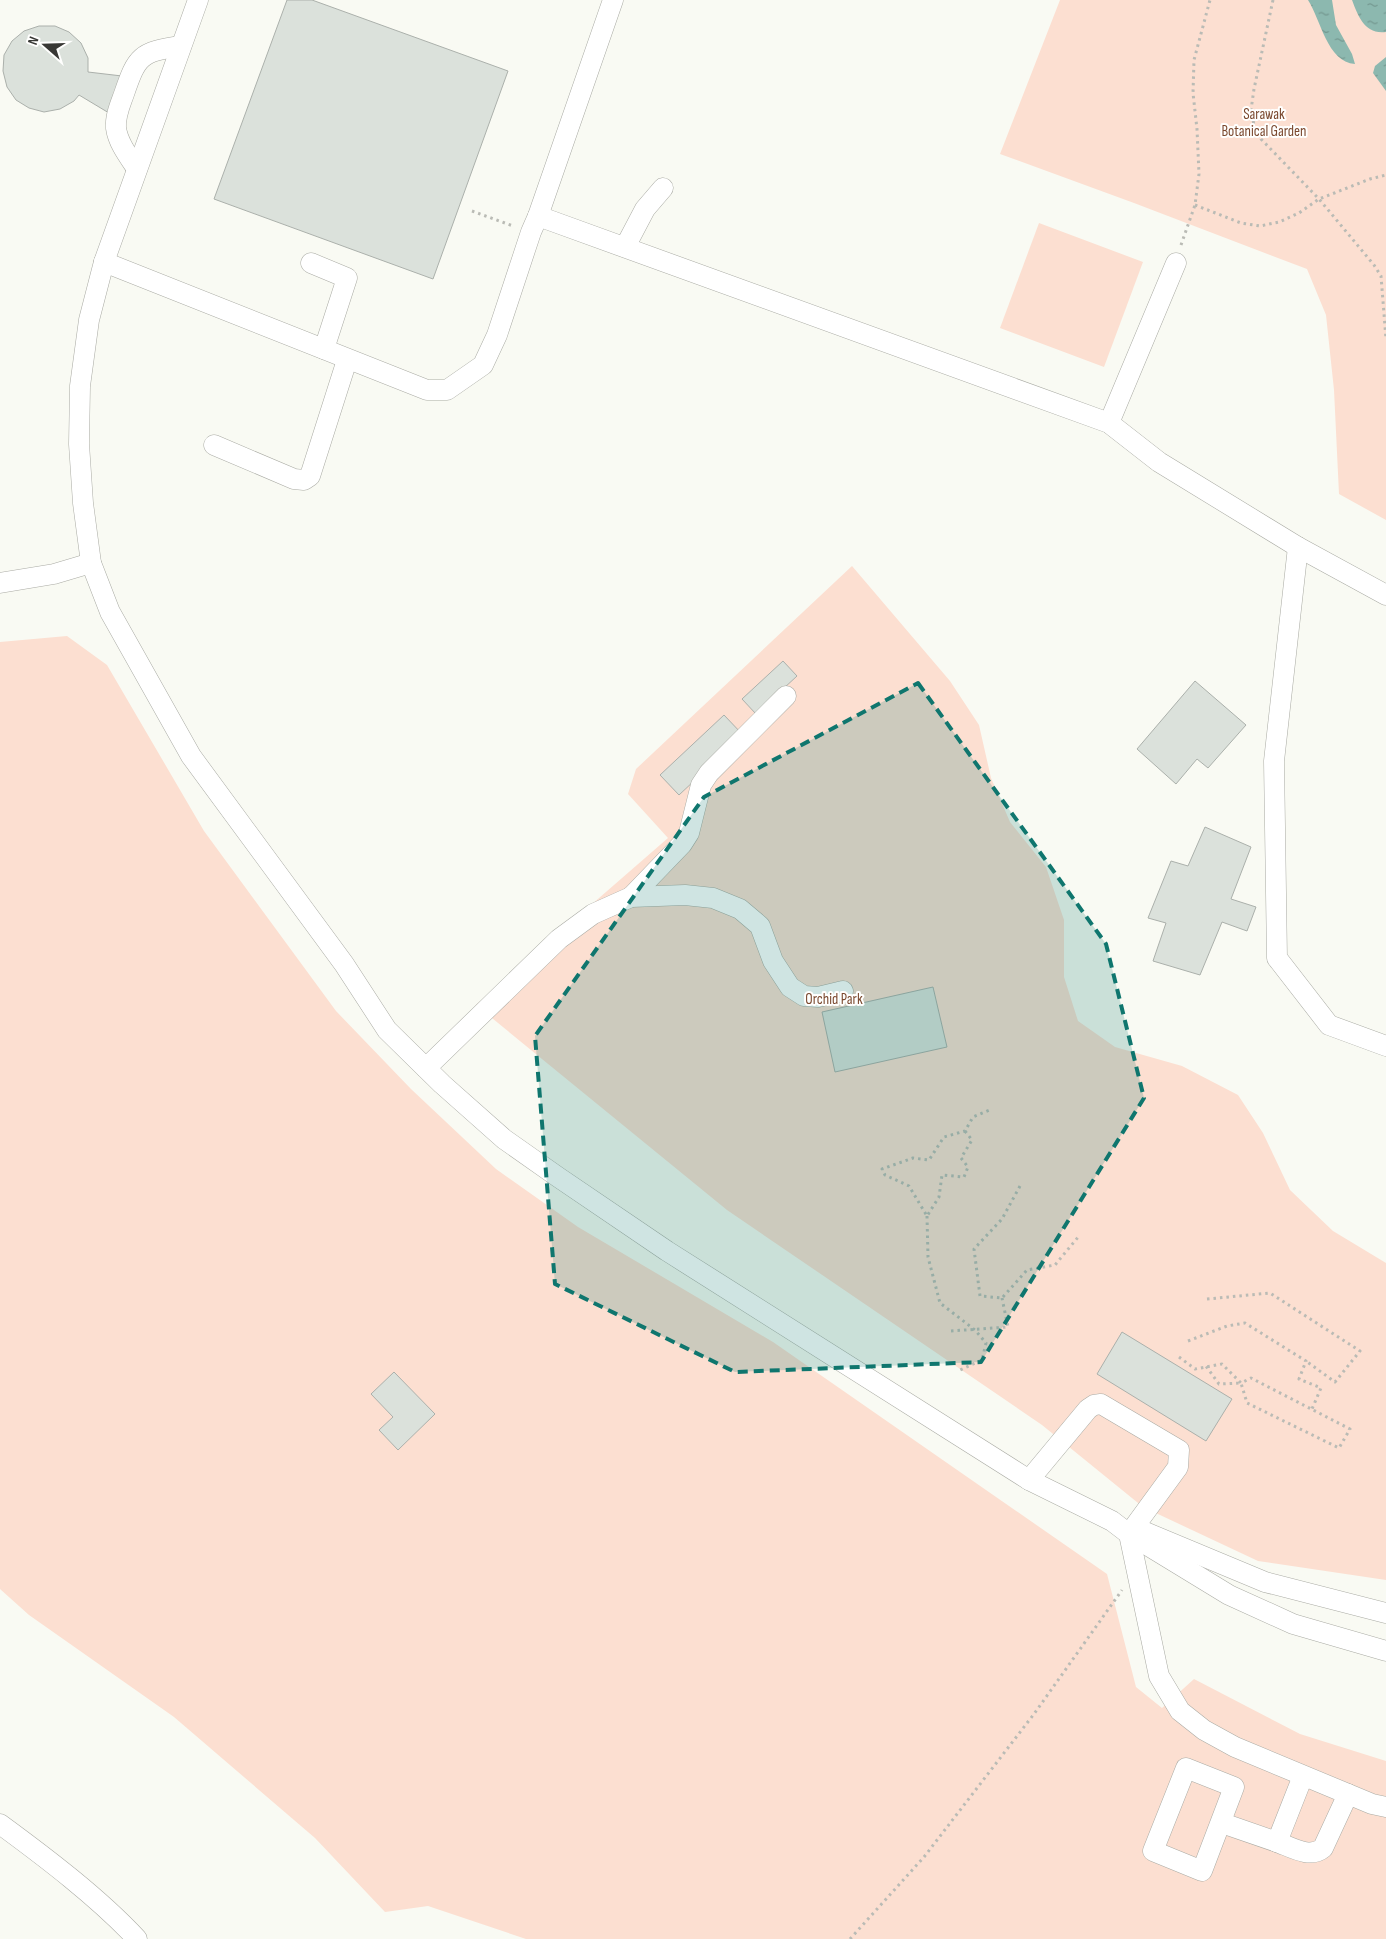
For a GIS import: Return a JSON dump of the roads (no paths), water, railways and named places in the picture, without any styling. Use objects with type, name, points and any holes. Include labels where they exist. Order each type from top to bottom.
[{"type":"street","points":[[198,0],[104,262],[89,320],[80,386],[80,444],[82,483],[91,563],[110,612],[190,756],[344,964],[387,1030],[504,1139],[558,1177],[667,1252],[1029,1480],[1131,1531],[1229,1595],[1294,1624],[1386,1651]]},
{"type":"street","points":[[104,262],[324,349],[347,360],[427,390],[447,390],[467,378],[483,365],[497,335],[612,0]]},
{"type":"street","points":[[137,169],[125,151],[116,129],[117,113],[133,68],[142,58],[155,50],[181,46]]},
{"type":"street","points":[[625,247],[645,209],[663,188]]},
{"type":"street","points":[[534,224],[625,247],[1109,423],[1159,462],[1298,547],[1386,595]]},
{"type":"street","points":[[311,263],[347,278],[324,349]]},
{"type":"street","points":[[1109,423],[1176,263]]},
{"type":"street","points":[[214,445],[294,479],[304,480],[310,476],[347,360]]},
{"type":"street","points":[[1298,547],[1274,761],[1277,958],[1329,1025],[1386,1046]]},
{"type":"street","points":[[0,583],[54,574],[91,563]]},
{"type":"street","points":[[631,897],[685,838],[701,785],[710,773],[786,696]]},
{"type":"street","points":[[426,1068],[559,939],[593,914],[631,897],[685,895],[713,898],[740,909],[760,926],[773,961],[790,987],[804,996],[818,997],[844,990]]},
{"type":"street","points":[[1029,1480],[1094,1404],[1101,1404],[1180,1450],[1178,1467],[1131,1531],[1136,1572],[1159,1676],[1180,1712],[1204,1730],[1235,1747],[1372,1804],[1386,1807]]},
{"type":"street","points":[[1131,1531],[1265,1582],[1386,1613]]},
{"type":"street","points":[[1186,1768],[1234,1787],[1222,1822],[1202,1871],[1153,1851],[1186,1768]]},
{"type":"street","points":[[1277,1842],[1304,1776]]},
{"type":"street","points":[[1222,1822],[1310,1854],[1318,1852],[1323,1848],[1348,1794]]},
{"type":"street","points":[[0,1824],[69,1878],[123,1924],[137,1939]]},
{"type":"water","points":[[1308,0],[1332,0],[1336,25],[1352,54],[1355,64],[1345,61],[1331,48]]},
{"type":"water","points":[[1352,0],[1386,0],[1386,32],[1373,31],[1363,23]]},
{"type":"water","points":[[1386,57],[1386,91],[1373,73],[1375,66]]},
{"type":"park label","name":"Sarawak Botanical Garden","points":[[1264,122]]},
{"type":"park label","name":"Orchid Park","points":[[834,999]]}]
